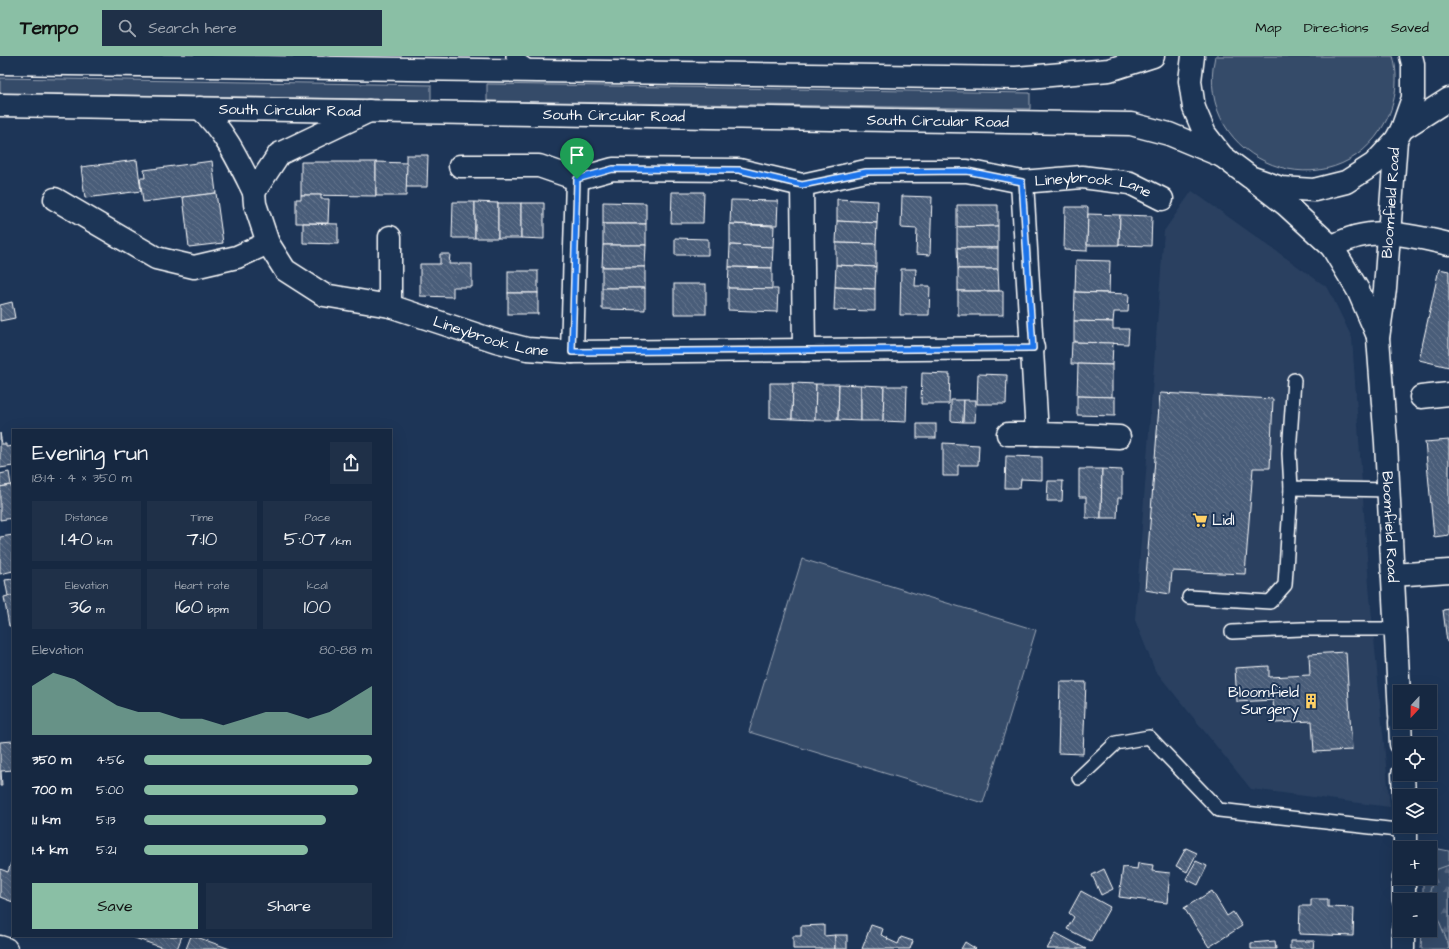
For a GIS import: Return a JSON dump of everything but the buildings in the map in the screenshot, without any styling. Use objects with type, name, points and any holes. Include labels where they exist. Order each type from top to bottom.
[{"type":"main road","points":[[0,63],[214,61],[535,71],[1016,78],[1109,70],[1153,56]]},
{"type":"main road","points":[[1193,56],[1190,81],[1194,108],[1205,134],[1222,156]]},
{"type":"main road","points":[[1399,134],[1413,98],[1413,64],[1411,56]]},
{"type":"main road","points":[[1250,177],[1281,188],[1314,190],[1346,182],[1374,164],[1399,134],[1449,99]]},
{"type":"main road","name":"South Circular Road","points":[[0,106],[1131,124],[1169,134],[1222,156]]},
{"type":"main road","name":"Lineybrook Lane","points":[[200,108],[213,120],[234,152],[254,192],[255,204],[268,243],[285,270],[324,295],[390,306],[496,341],[527,349],[572,352],[1033,348]]},
{"type":"main road","points":[[254,192],[279,154],[369,111]]},
{"type":"main road","name":"Bloomfield Road","points":[[1399,134],[1385,288],[1378,338],[1389,490],[1399,685]]},
{"type":"main road","name":"Bloomfield Road","points":[[1222,156],[1285,204],[1332,247],[1358,290],[1378,338]]},
{"type":"main road","points":[[460,166],[539,166],[577,179],[572,352]]},
{"type":"main road","name":"Lineybrook Lane","points":[[577,179],[613,169],[739,170],[802,185],[866,172],[967,171],[1022,182],[1082,177],[1130,183],[1162,199]]},
{"type":"main road","name":"Lineybrook Lane","points":[[1022,182],[1037,434]]},
{"type":"main road","points":[[802,185],[804,350]]},
{"type":"main road","points":[[55,199],[156,258],[194,267],[237,257],[268,243]]},
{"type":"main road","points":[[1332,247],[1342,241],[1359,235],[1389,233],[1449,244]]},
{"type":"main road","points":[[390,237],[390,306]]},
{"type":"main road","points":[[1421,397],[1449,394]]},
{"type":"main road","points":[[1008,434],[1078,434],[1119,437]]},
{"type":"main road","points":[[1393,575],[1449,571]]},
{"type":"main road","points":[[1403,937],[1403,949]]},
{"type":"main road","points":[[0,947],[6,949]]},
{"type":"lane","points":[[513,56],[535,71]]},
{"type":"lane","points":[[1189,597],[1270,602],[1285,585],[1291,488],[1289,453],[1294,380]]},
{"type":"lane","points":[[1291,488],[1389,490]]},
{"type":"lane","points":[[1232,632],[1302,629],[1396,629]]},
{"type":"lane","points":[[1079,778],[1116,743],[1149,737],[1220,810],[1405,835]]},
{"type":"shaded area","points":[[1192,191],[1328,288],[1352,338],[1369,586],[1390,807],[1251,789],[1155,670],[1135,620],[1164,231]]},
{"type":"green space","points":[[1215,56],[1393,56],[1396,72],[1396,89],[1392,106],[1386,121],[1363,150],[1334,166],[1303,171],[1272,165],[1245,149],[1224,125],[1213,93]]},
{"type":"green space","points":[[0,78],[431,85],[431,100],[0,93]]},
{"type":"green space","points":[[487,84],[1030,93],[1030,109],[487,101]]},
{"type":"green space","points":[[802,559],[1036,630],[983,803],[749,732]]},
{"type":"green space","points":[[1437,849],[1449,851],[1449,949],[1421,949],[1422,937],[1437,937],[1437,893],[1423,893],[1423,885],[1437,885]]},
{"type":"green space","points":[[1449,865],[1449,949],[1437,916],[1437,893],[1430,893],[1432,885],[1437,885],[1437,869]]},
{"type":"place","name":"Lidl","points":[[1200,520]]},
{"type":"place","name":"Bloomfield Surgery","points":[[1311,701]]},
{"type":"route","points":[[613,169],[739,170],[802,185],[866,172],[967,171],[1022,182],[1033,348],[572,352],[577,179],[613,169]]}]
